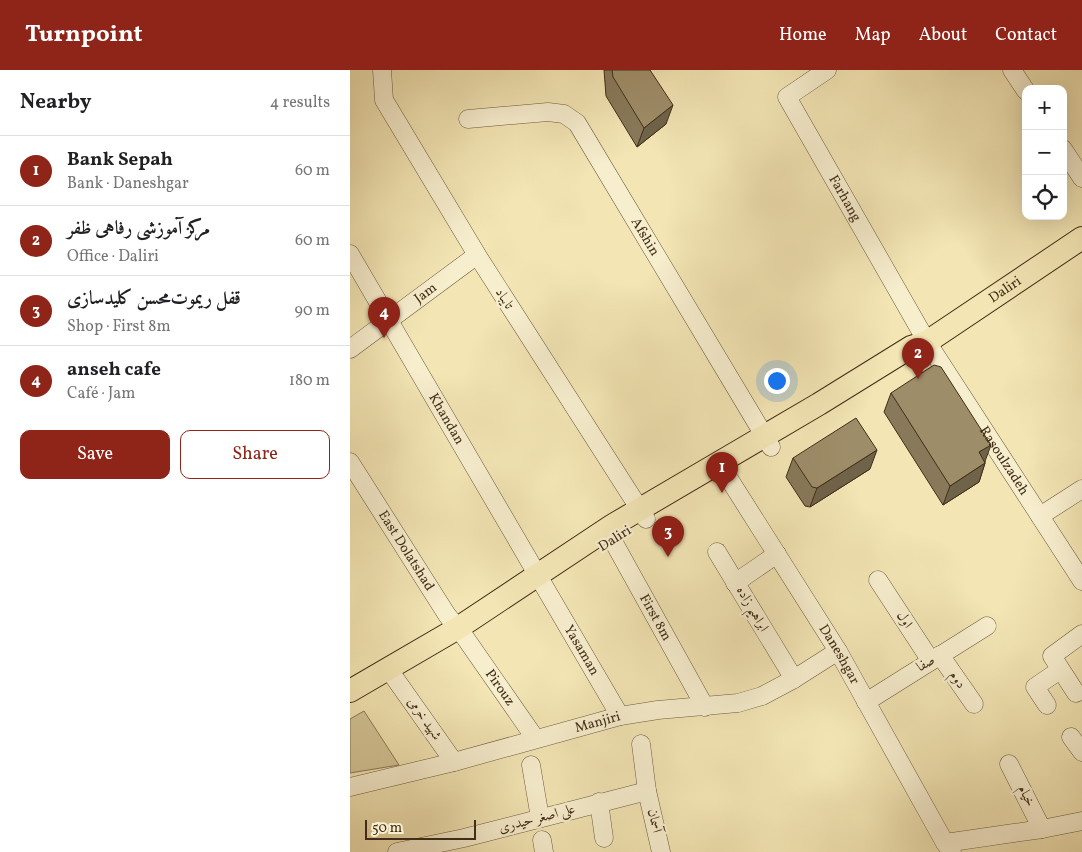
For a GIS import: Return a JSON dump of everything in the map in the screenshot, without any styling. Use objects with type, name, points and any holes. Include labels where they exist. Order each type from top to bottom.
[{"type":"main road","name":"Daliri","points":[[352,693],[394,677],[609,536],[768,442],[911,348],[927,342],[1080,243]]},
{"type":"main road","name":"Daliri","points":[[352,693],[461,632]]},
{"type":"street","name":"تایباد","points":[[382,70],[384,100],[477,255],[643,515]]},
{"type":"street","name":"Farhang","points":[[827,70],[786,97],[927,342]]},
{"type":"street","points":[[1012,70],[1022,85]]},
{"type":"street","name":"Afshin","points":[[468,119],[548,112],[564,114],[577,123],[768,442]]},
{"type":"street","points":[[1067,155],[1082,178]]},
{"type":"street","name":"Khandan","points":[[350,254],[541,580]]},
{"type":"street","name":"Jam","points":[[350,349],[477,255]]},
{"type":"street","name":"Rasoulzadeh","points":[[927,342],[1082,581]]},
{"type":"street","name":"East Dolatshad","points":[[350,462],[448,615],[461,632]]},
{"type":"street","name":"Daneshgar","points":[[723,468],[838,651],[948,848]]},
{"type":"street","points":[[1040,516],[1082,489]]},
{"type":"street","name":"First 8m","points":[[609,536],[705,707]]},
{"type":"street","points":[[717,552],[735,583]]},
{"type":"street","name":"ابراهیم زاده","points":[[777,554],[735,583],[794,679]]},
{"type":"street","name":"Yasaman","points":[[541,580],[620,716]]},
{"type":"street","name":"اول","points":[[878,580],[936,658]]},
{"type":"street","name":"صفا","points":[[866,702],[987,626]]},
{"type":"street","name":"Pirouz","points":[[461,632],[535,738]]},
{"type":"street","points":[[1076,693],[1052,656],[1082,634]]},
{"type":"street","name":"Manjiri","points":[[350,787],[454,762],[620,716],[658,710],[738,703],[762,696],[794,679],[838,651]]},
{"type":"street","name":"دوم","points":[[936,658],[974,704]]},
{"type":"street","points":[[1047,705],[1035,686],[1060,670]]},
{"type":"street","name":"شهید خرمی","points":[[394,677],[454,762]]},
{"type":"street","points":[[1071,737],[1082,752]]},
{"type":"street","name":"آسمان","points":[[641,744],[647,791],[661,852]]},
{"type":"street","name":"خیام","points":[[1010,764],[1042,828]]},
{"type":"street","points":[[532,765],[540,818]]},
{"type":"street","name":"علی اصغر حیدری","points":[[397,852],[464,838],[647,791]]},
{"type":"street","points":[[599,802],[604,838]]},
{"type":"street","points":[[948,848],[1082,821]]},
{"type":"shaded area","points":[[364,711],[399,765],[350,773],[350,719]]},
{"type":"building","points":[[612,70],[650,70],[673,105],[644,128],[613,77]]},
{"type":"building","points":[[934,365],[941,367],[991,445],[979,452],[985,463],[950,486],[891,393]]},
{"type":"building","points":[[856,418],[877,450],[817,488],[812,487],[793,458]]},
{"type":"place","name":"anseh cafe","points":[[384,338]]},
{"type":"place","name":"مرکز آموزشی رفاهی ظفر","points":[[918,379]]},
{"type":"place","name":"Bank Sepah","points":[[722,493]]},
{"type":"place","name":"قفل ریموت‌محسن کلیدسازی","points":[[668,557]]}]
